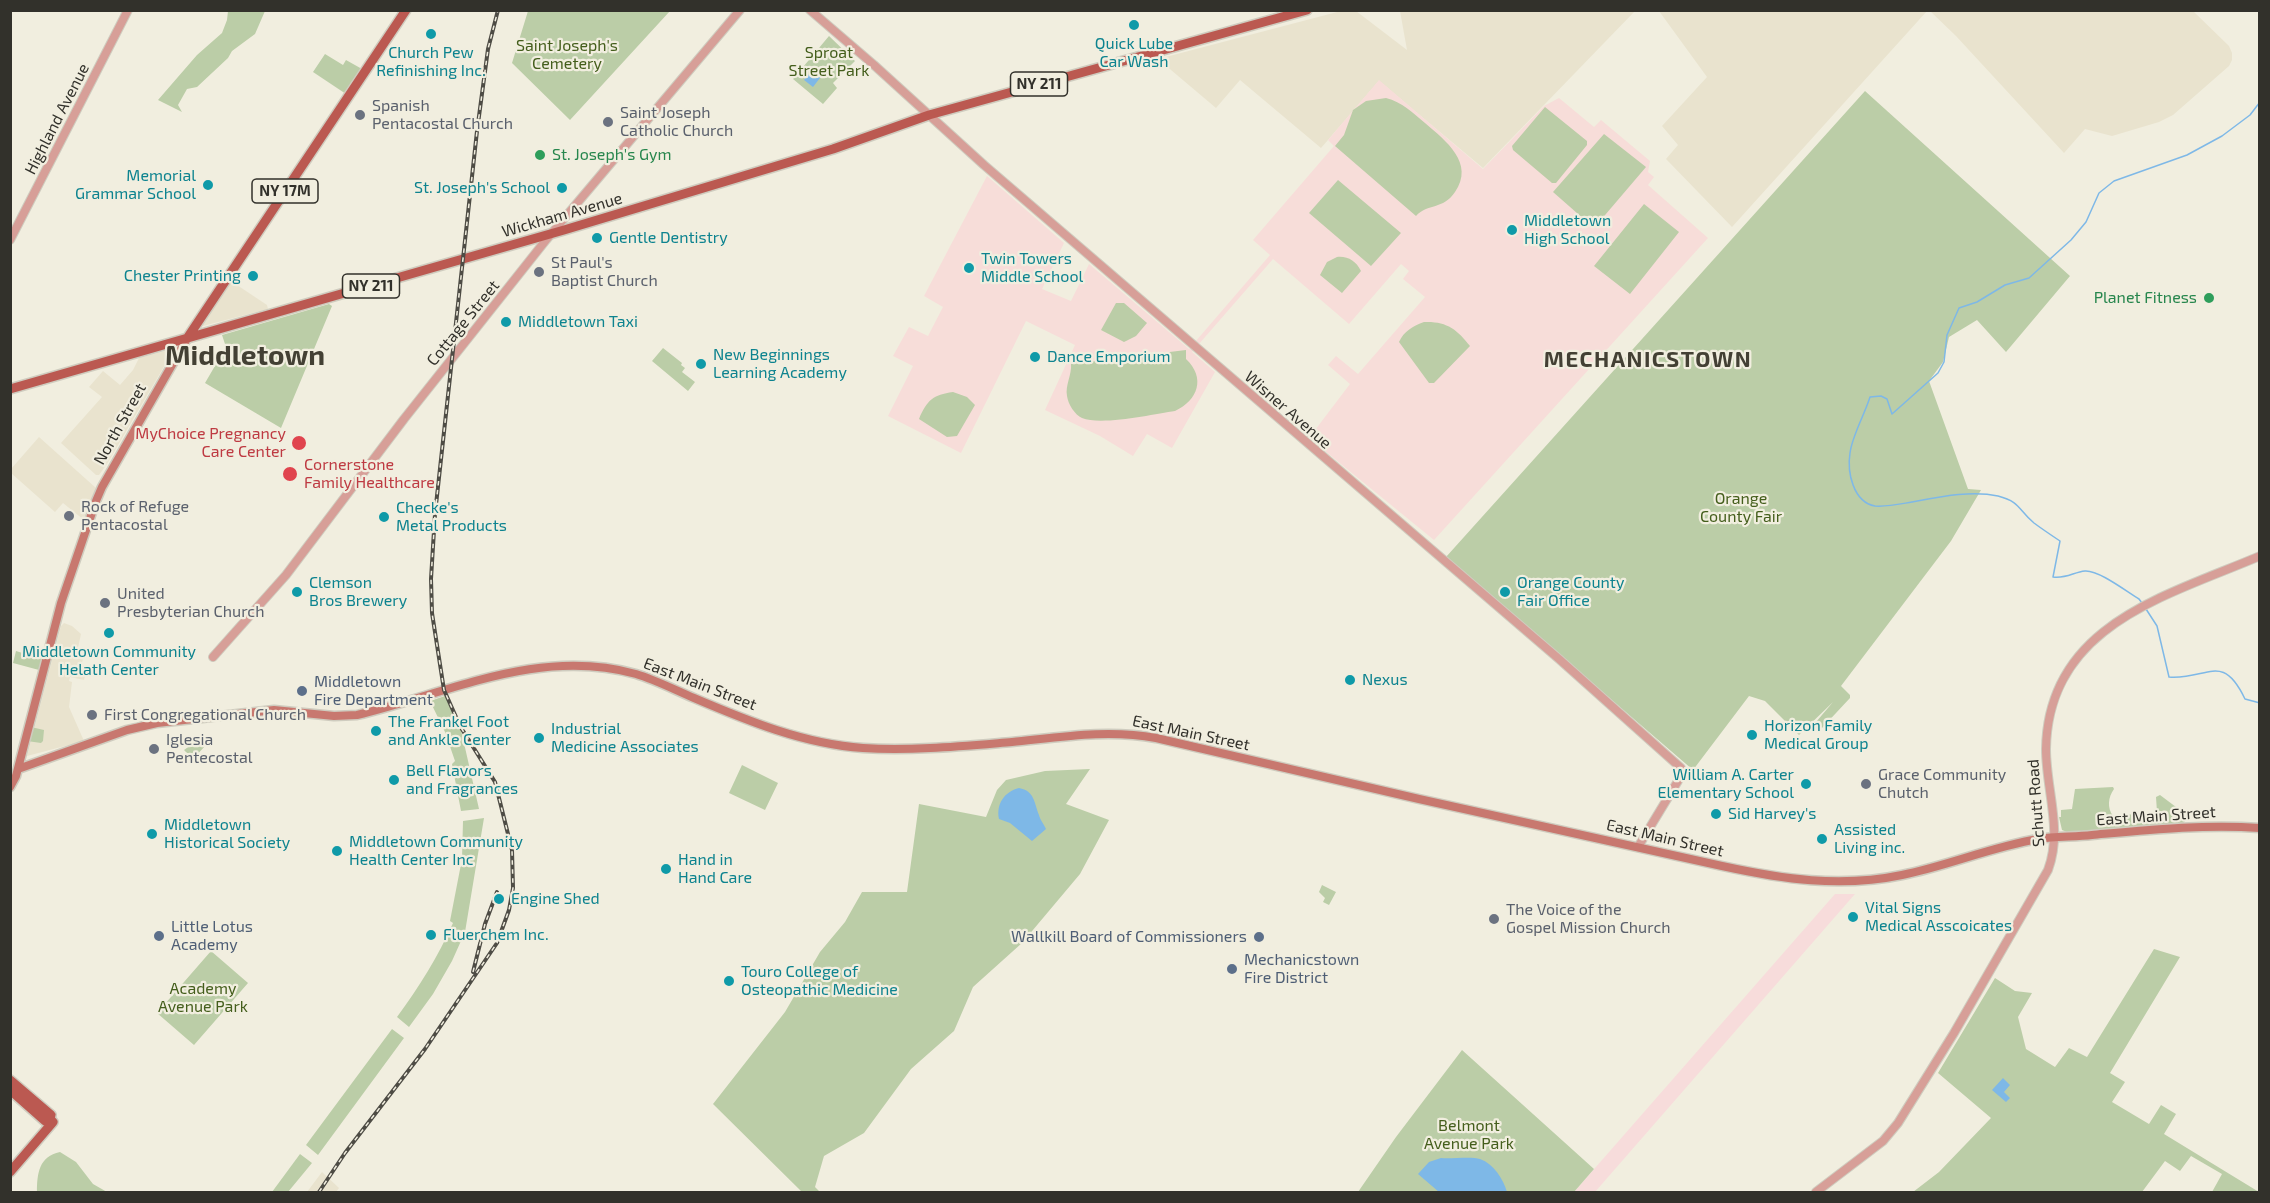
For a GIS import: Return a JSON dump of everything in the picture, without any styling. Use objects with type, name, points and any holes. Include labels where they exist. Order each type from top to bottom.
[{"type":"main road","name":"North Street","points":[[10,787],[61,603],[96,501],[127,442],[188,337],[406,10]]},
{"type":"main road","name":"Wickham Avenue","points":[[10,389],[553,233],[832,149],[929,115],[1307,10]]},
{"type":"main road","name":"East Main Street","points":[[14,770],[127,730],[157,723],[274,710],[334,716],[357,715],[499,673],[548,667],[590,666],[638,674],[743,717],[823,744],[864,748],[902,748],[1004,742],[1091,733],[1156,738],[1419,800],[1779,878],[1846,882],[1902,875],[2014,844],[2055,838],[2146,830],[2259,828]]},
{"type":"main road","points":[[10,1080],[51,1115],[51,1120],[10,1172]]},
{"type":"main road","points":[[10,1090],[45,1121],[51,1120]]},
{"type":"street","name":"Highland Avenue","points":[[10,240],[128,10]]},
{"type":"street","name":"Cottage Street","points":[[213,657],[286,574],[404,419],[553,233],[740,10]]},
{"type":"street","name":"Wisner Avenue","points":[[810,10],[984,165],[1559,659],[1681,768],[1682,776],[1638,847]]},
{"type":"street","name":"Schutt Road","points":[[1816,1192],[1876,1146],[1899,1123],[2040,885],[2053,856],[2055,838],[2046,749],[2050,716],[2072,665],[2090,643],[2117,620],[2150,602],[2259,556]]},
{"type":"shaded area","points":[[1341,11],[1356,11],[1407,50],[1400,11],[1635,11],[1483,168],[1379,81],[1321,148],[1240,80],[1216,108],[1158,59]]},
{"type":"shaded area","points":[[1659,11],[1927,11],[1732,227],[1666,159],[1678,145],[1662,126],[1707,77]]},
{"type":"shaded area","points":[[1930,11],[2193,11],[2229,46],[2232,60],[2229,66],[2173,115],[2159,122],[2112,136],[2085,129],[2064,153]]},
{"type":"shaded area","points":[[1379,80],[1483,169],[1544,106],[1559,98],[1594,127],[1601,120],[1650,161],[1648,172],[1654,177],[1648,185],[1708,238],[1434,540],[1309,438],[1350,384],[1328,365],[1336,356],[1358,374],[1425,297],[1403,279],[1409,271],[1401,264],[1349,324],[1273,259],[1192,352],[1215,372],[1172,448],[1147,434],[1133,456],[1100,436],[1045,410],[1075,345],[1026,321],[961,453],[888,416],[913,366],[893,356],[909,327],[928,336],[943,307],[924,296],[987,176],[1064,243],[1042,289],[1071,301],[1089,264],[1189,349],[1270,255],[1253,240],[1334,146],[1328,140]]},
{"type":"shaded area","points":[[231,281],[267,305],[268,309],[203,326],[202,323]]},
{"type":"shaded area","points":[[172,349],[172,353],[107,464],[99,475],[96,475],[61,443],[102,397],[89,387],[103,371],[120,385],[133,370],[139,358]]},
{"type":"shaded area","points":[[39,437],[96,488],[84,520],[63,503],[55,512],[11,473],[11,469]]},
{"type":"shaded area","points":[[64,623],[72,626],[81,634],[76,657],[83,659],[81,666],[87,667],[84,680],[70,677],[69,681],[72,682],[69,707],[84,741],[27,756],[61,626]]},
{"type":"shaded area","points":[[1835,894],[1855,894],[1595,1192],[1574,1192]]},
{"type":"shaded area","points":[[322,1172],[339,1188],[336,1192],[307,1192]]},
{"type":"green space","name":"Saint Joseph's Cemetery","points":[[528,10],[670,11],[570,120],[512,63]]},
{"type":"green space","points":[[228,11],[265,11],[255,34],[232,51],[228,58],[197,87],[187,89],[178,105],[182,112],[158,100],[197,55],[222,33]]},
{"type":"green space","name":"Sproat Street Park","points":[[829,36],[855,61],[833,83],[837,88],[823,104],[793,79]]},
{"type":"green space","points":[[325,54],[343,65],[346,60],[362,69],[346,94],[313,72]]},
{"type":"green space","name":"Orange County Fair","points":[[1865,91],[2070,276],[2006,352],[1977,320],[1949,337],[1943,362],[1929,381],[1968,489],[1981,490],[1951,541],[1841,686],[1850,698],[1822,728],[1816,722],[1833,702],[1799,735],[1765,701],[1749,696],[1693,770],[1446,557]]},
{"type":"green space","points":[[1386,98],[1407,108],[1433,130],[1449,145],[1460,162],[1462,172],[1455,192],[1446,202],[1425,209],[1416,216],[1335,146],[1344,135],[1353,110],[1366,101]]},
{"type":"green space","points":[[1545,107],[1587,141],[1587,145],[1556,183],[1552,183],[1513,150],[1512,146]]},
{"type":"green space","points":[[1604,134],[1646,167],[1594,228],[1553,192]]},
{"type":"green space","points":[[1338,180],[1401,233],[1371,266],[1309,213]]},
{"type":"green space","points":[[1644,204],[1679,232],[1630,294],[1594,266]]},
{"type":"green space","points":[[1337,257],[1351,260],[1361,271],[1342,293],[1320,275],[1327,262]]},
{"type":"green space","points":[[1116,303],[1124,303],[1147,323],[1136,336],[1124,342],[1101,330]]},
{"type":"green space","points":[[329,304],[332,306],[281,428],[205,383],[226,347],[222,335]]},
{"type":"green space","points":[[1424,322],[1439,323],[1450,327],[1470,346],[1434,383],[1429,383],[1399,342],[1409,329]]},
{"type":"green space","points":[[663,348],[682,363],[681,365],[685,368],[682,372],[695,382],[688,391],[652,361]]},
{"type":"green space","points":[[1186,350],[1186,359],[1196,374],[1197,388],[1189,401],[1175,411],[1102,421],[1079,417],[1069,402],[1067,392],[1071,364]]},
{"type":"green space","points":[[953,392],[967,397],[975,405],[957,436],[947,437],[919,419],[931,400]]},
{"type":"green space","points":[[16,651],[42,659],[39,670],[13,663]]},
{"type":"green space","points":[[445,696],[461,730],[479,809],[461,811],[452,764],[455,761],[445,732],[430,701]]},
{"type":"green space","points":[[31,727],[44,730],[41,743],[27,741]]},
{"type":"green space","points":[[198,740],[206,745],[193,759],[184,750]]},
{"type":"green space","points":[[742,765],[778,783],[765,810],[729,793]]},
{"type":"green space","points":[[1090,769],[1066,804],[1109,820],[1080,874],[1022,943],[973,987],[954,1031],[911,1069],[864,1133],[824,1156],[815,1187],[820,1192],[802,1192],[713,1104],[785,1012],[820,952],[845,922],[862,892],[907,892],[919,804],[986,817],[997,790],[1006,780],[1045,771]]},
{"type":"green space","points":[[2113,787],[2109,802],[2113,816],[2157,812],[2156,797],[2160,795],[2184,813],[2185,821],[2183,824],[2067,832],[2062,830],[2059,817],[2061,817],[2061,810],[2072,809],[2075,789]]},
{"type":"green space","points":[[484,818],[465,932],[433,994],[409,1027],[397,1017],[428,972],[453,923],[450,921],[462,859],[463,821]]},
{"type":"green space","points":[[1322,885],[1336,892],[1329,905],[1323,902],[1325,898],[1319,892]]},
{"type":"green space","points":[[2154,949],[2180,957],[2110,1073],[2125,1082],[2112,1102],[2149,1124],[2161,1105],[2176,1114],[2164,1134],[2259,1192],[2212,1192],[2222,1174],[2191,1156],[2180,1171],[2165,1161],[2142,1192],[1913,1192],[1939,1172],[1991,1118],[1938,1073],[1995,978],[2015,991],[2032,993],[2018,1017],[2026,1049],[2055,1067],[2069,1048],[2087,1057]]},
{"type":"green space","name":"Academy Avenue Park","points":[[211,951],[248,983],[194,1045],[157,1013]]},
{"type":"green space","points":[[392,1029],[404,1038],[318,1155],[306,1145]]},
{"type":"green space","name":"Belmont Avenue Park","points":[[1462,1050],[1594,1169],[1574,1192],[1358,1192],[1396,1137]]},
{"type":"green space","points":[[60,1152],[76,1162],[93,1184],[107,1192],[37,1192],[39,1172],[43,1162],[53,1154]]},
{"type":"green space","points":[[300,1154],[312,1163],[288,1192],[272,1192]]},
{"type":"water","points":[[815,67],[823,74],[813,87],[804,80]]},
{"type":"water","points":[[1019,788],[1031,795],[1046,829],[1032,841],[1010,823],[999,819],[1002,799],[1009,792]]},
{"type":"water","points":[[2003,1078],[2010,1085],[2004,1092],[2010,1098],[2006,1102],[1992,1090]]},
{"type":"water","points":[[1441,1158],[1472,1158],[1485,1161],[1497,1172],[1507,1192],[1439,1192],[1418,1174],[1429,1162]]},
{"type":"waterway","points":[[2142,603],[2098,574],[2085,571],[2053,577],[2060,541],[2034,523],[2015,504],[2005,498],[1988,494],[1966,494],[1889,506],[1875,506],[1867,503],[1861,499],[1853,485],[1849,461],[1851,446],[1870,397],[1881,396],[1887,399],[1892,414],[1938,373],[1944,362],[1947,335],[1959,308],[1977,302],[2005,285],[2029,278],[2071,240],[2086,222],[2099,193],[2114,181],[2187,155],[2222,136],[2250,115],[2260,102]]},
{"type":"waterway","points":[[2146,609],[2157,626],[2169,677],[2221,672],[2237,684],[2245,699],[2260,703]]},
{"type":"railway","points":[[319,1192],[345,1153],[425,1049],[497,943],[509,910],[513,888],[512,850],[495,782],[460,726],[444,690],[432,613],[431,579],[435,514],[477,131],[488,49],[498,10]]},
{"type":"railway","points":[[473,972],[485,924],[497,892]]},
{"type":"place","name":"Quick Lube Car Wash","points":[[1134,25]]},
{"type":"place","name":"Church Pew Refinishing Inc.","points":[[431,34]]},
{"type":"place","name":"Spanish Pentacostal Church","points":[[360,115]]},
{"type":"place","name":"Saint Joseph Catholic Church","points":[[608,122]]},
{"type":"place","name":"St. Joseph's Gym","points":[[540,155]]},
{"type":"place","name":"Memorial Grammar School","points":[[208,185]]},
{"type":"place","name":"St. Joseph's School","points":[[562,188]]},
{"type":"place","name":"Middletown High School","points":[[1512,230]]},
{"type":"place","name":"Gentle Dentistry","points":[[597,238]]},
{"type":"place","name":"Twin Towers Middle School","points":[[969,268]]},
{"type":"place","name":"St Paul's Baptist Church","points":[[539,272]]},
{"type":"place","name":"Chester Printing","points":[[253,276]]},
{"type":"place","name":"Planet Fitness","points":[[2209,298]]},
{"type":"place","name":"Middletown Taxi","points":[[506,322]]},
{"type":"place","name":"Dance Emporium","points":[[1035,357]]},
{"type":"place","name":"New Beginnings Learning Academy","points":[[701,364]]},
{"type":"place","name":"MyChoice Pregnancy Care Center","points":[[299,443]]},
{"type":"place","name":"Cornerstone Family Healthcare","points":[[290,474]]},
{"type":"place","name":"Rock of Refuge Pentacostal","points":[[69,516]]},
{"type":"place","name":"Checke's Metal Products","points":[[384,517]]},
{"type":"place","name":"Clemson Bros Brewery","points":[[297,592]]},
{"type":"place","name":"Orange County Fair Office","points":[[1505,592]]},
{"type":"place","name":"United Presbyterian Church","points":[[105,603]]},
{"type":"place","name":"Middletown Community Helath Center","points":[[109,633]]},
{"type":"place","name":"Nexus","points":[[1350,680]]},
{"type":"place","name":"Middletown Fire Department","points":[[302,691]]},
{"type":"place","name":"First Congregational Church","points":[[92,715]]},
{"type":"place","name":"The Frankel Foot and Ankle Center","points":[[376,731]]},
{"type":"place","name":"Horizon Family Medical Group","points":[[1752,735]]},
{"type":"place","name":"Industrial Medicine Associates","points":[[539,738]]},
{"type":"place","name":"Iglesia Pentecostal","points":[[154,749]]},
{"type":"place","name":"Bell Flavors and Fragrances","points":[[394,780]]},
{"type":"place","name":"William A. Carter Elementary School","points":[[1806,784]]},
{"type":"place","name":"Grace Community Chutch","points":[[1866,784]]},
{"type":"place","name":"Sid Harvey's","points":[[1716,814]]},
{"type":"place","name":"Middletown Historical Society","points":[[152,834]]},
{"type":"place","name":"Assisted Living inc.","points":[[1822,839]]},
{"type":"place","name":"Middletown Community Health Center Inc","points":[[337,851]]},
{"type":"place","name":"Hand in Hand Care","points":[[666,869]]},
{"type":"place","name":"Engine Shed","points":[[499,899]]},
{"type":"place","name":"Vital Signs Medical Asscoicates","points":[[1853,917]]},
{"type":"place","name":"The Voice of the Gospel Mission Church","points":[[1494,919]]},
{"type":"place","name":"Fluerchem Inc.","points":[[431,935]]},
{"type":"place","name":"Little Lotus Academy","points":[[159,936]]},
{"type":"place","name":"Wallkill Board of Commissioners","points":[[1259,937]]},
{"type":"place","name":"Mechanicstown Fire District","points":[[1232,969]]},
{"type":"place","name":"Touro College of Osteopathic Medicine","points":[[729,981]]},
{"type":"district","name":"Middletown","points":[[245,356]]},
{"type":"district","name":"MECHANICSTOWN","points":[[1648,360]]}]
